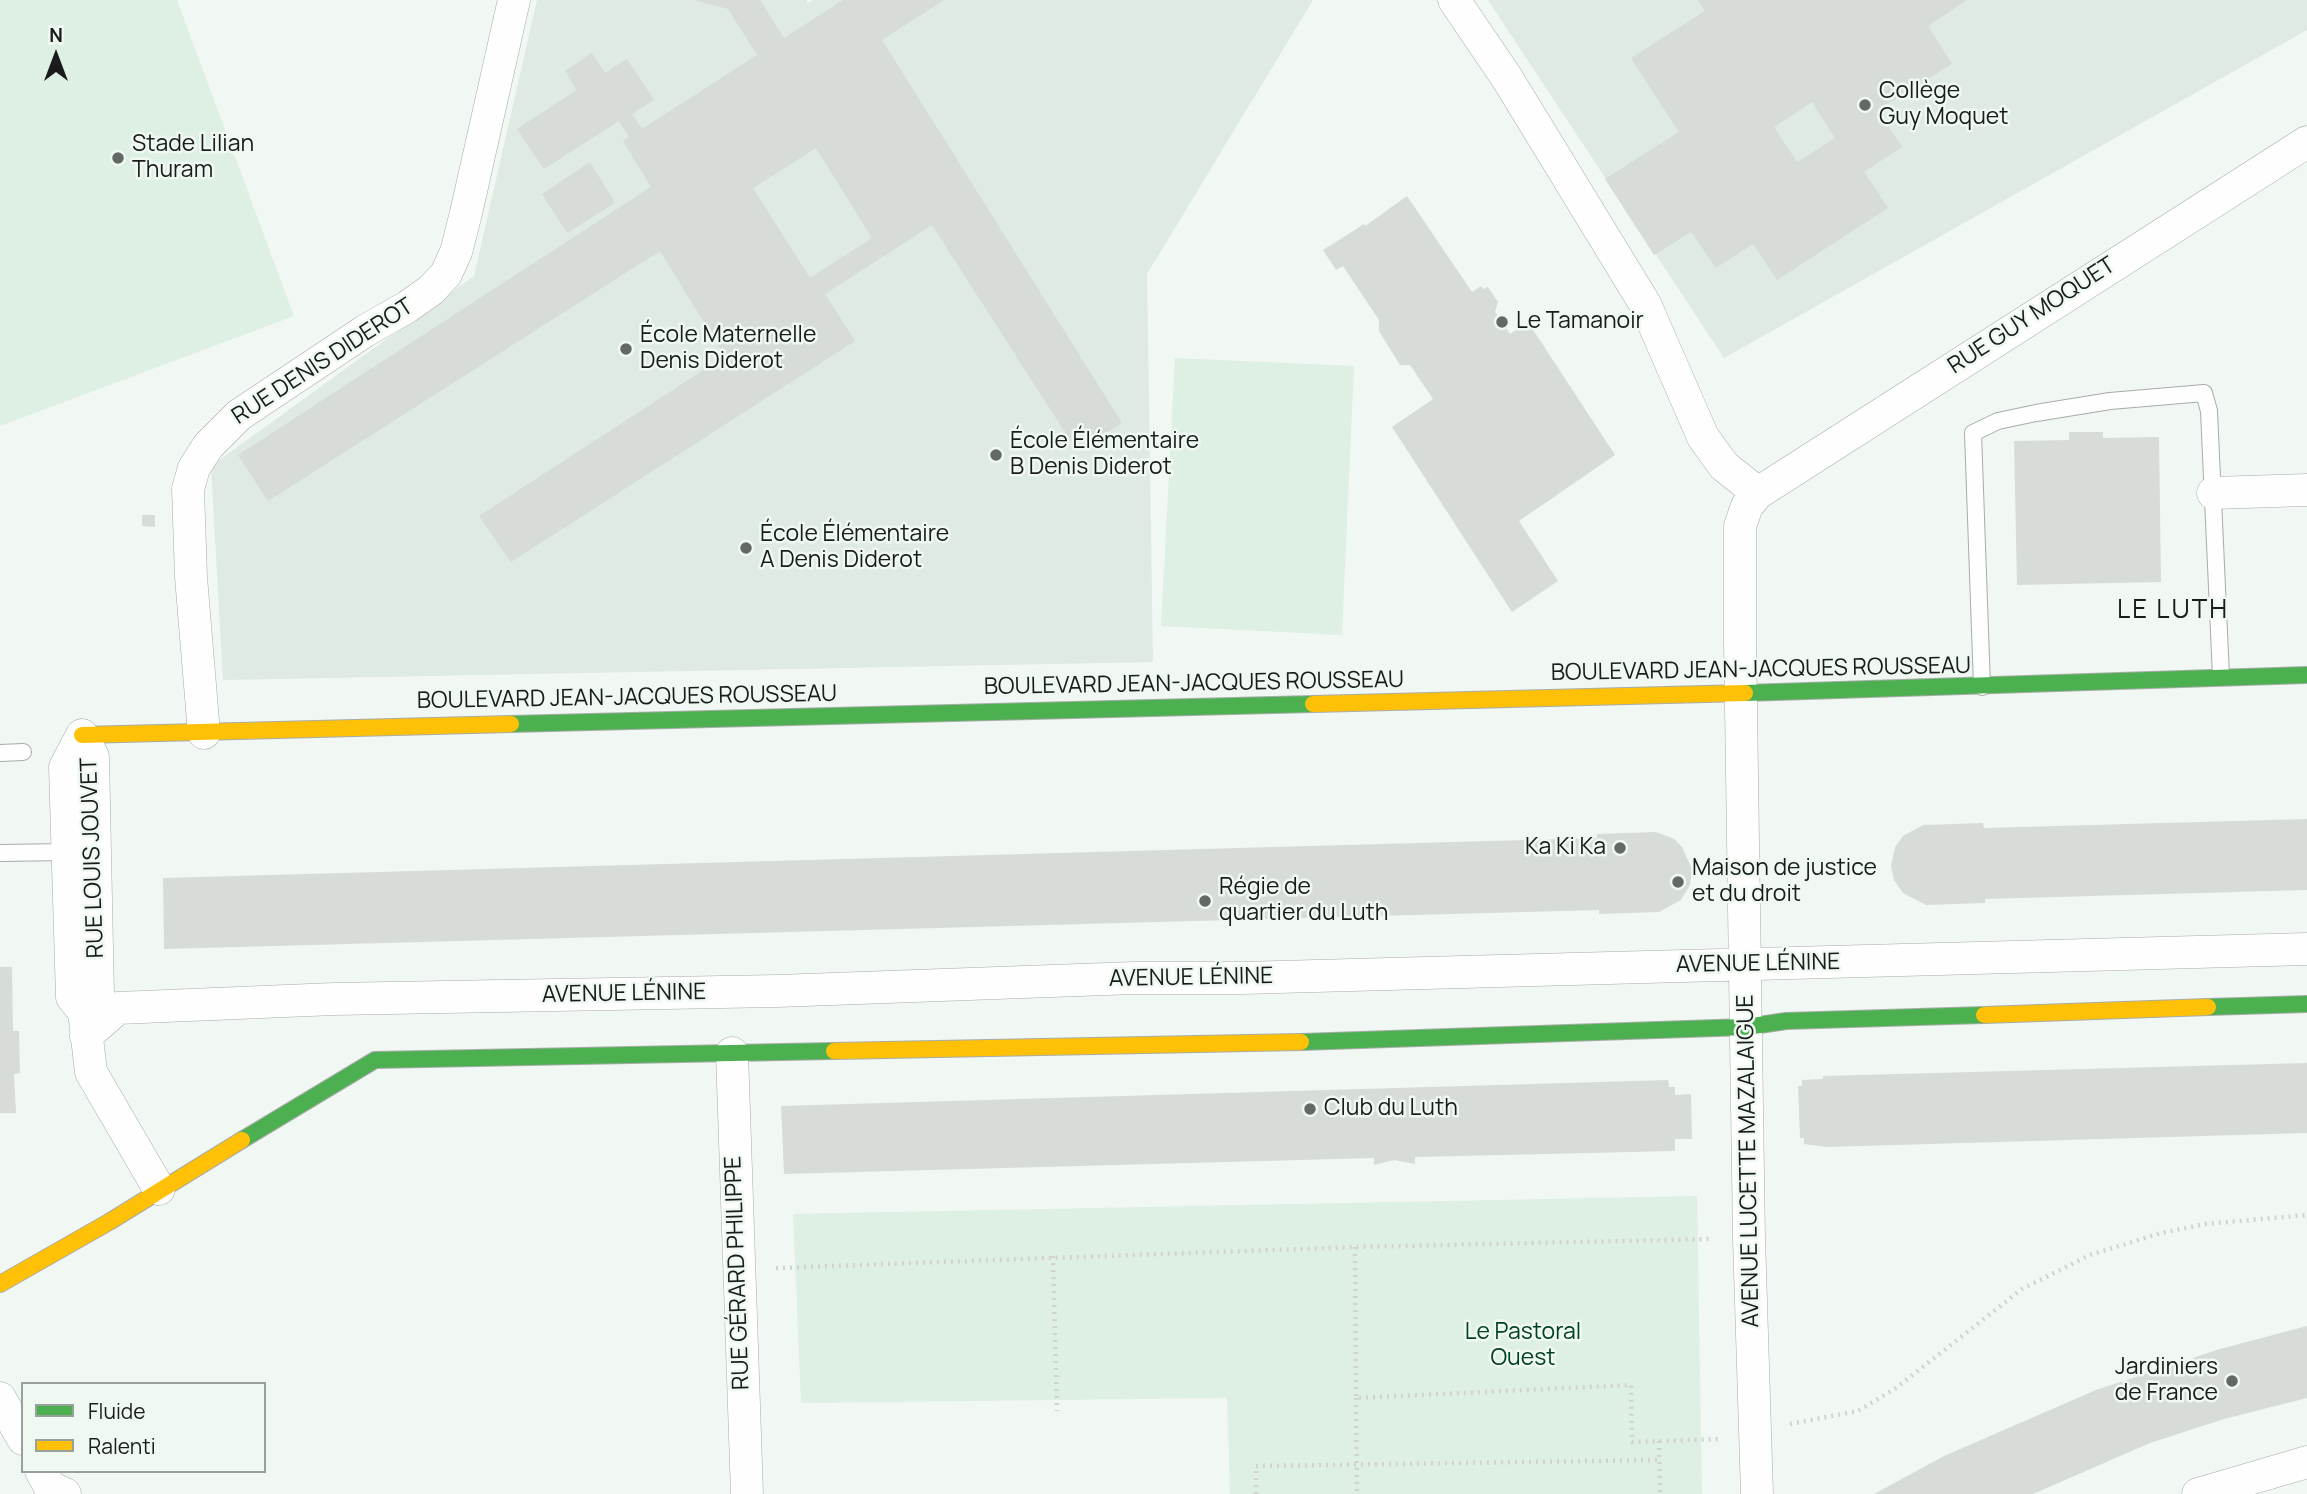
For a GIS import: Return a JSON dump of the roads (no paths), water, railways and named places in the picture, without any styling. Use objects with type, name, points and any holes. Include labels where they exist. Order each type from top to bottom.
[{"type":"street","name":"RUE DENIS DIDEROT","points":[[204,733],[191,577],[188,489],[194,468],[208,446],[239,415],[365,331],[407,307],[431,290],[446,274],[456,252],[466,213],[514,0]]},
{"type":"street","points":[[1454,0],[1507,78],[1645,304],[1703,437],[1724,466],[1758,493]]},
{"type":"street","name":"RUE GUY MOQUET","points":[[1758,493],[2307,142]]},
{"type":"street","points":[[2213,493],[2307,490]]},
{"type":"street","name":"AVENUE LUCETTE MAZALAIGUE","points":[[1757,1494],[1744,964],[1740,526],[1747,506],[1758,493]]},
{"type":"street","name":"BOULEVARD JEAN-JACQUES ROUSSEAU","points":[[82,735],[1982,687],[2221,676],[2307,675]]},
{"type":"street","name":"RUE LOUIS JOUVET","points":[[82,735],[65,767],[72,997],[85,1024],[92,1072],[159,1189]]},
{"type":"street","name":"RUE LOUIS JOUVET","points":[[82,735],[93,757],[98,995],[85,1024]]},
{"type":"street","name":"AVENUE LÉNINE","points":[[85,1024],[118,1008],[334,999],[777,991],[1135,978],[1242,978],[2307,949]]},
{"type":"street","points":[[0,1284],[109,1222],[159,1189],[375,1060],[1360,1041],[1746,1027],[1786,1021],[2307,1004]]},
{"type":"street","name":"RUE GÉRARD PHILIPPE","points":[[732,1053],[737,1272],[747,1494]]},
{"type":"street","points":[[0,1398],[21,1435]]},
{"type":"street","points":[[2198,1494],[2307,1462]]},
{"type":"street","points":[[42,1473],[50,1487],[65,1494]]},
{"type":"lane","points":[[1982,687],[1973,433],[1998,421],[2036,413],[2110,401],[2204,393],[2209,411],[2221,676]]},
{"type":"lane","points":[[0,753],[23,752]]},
{"type":"lane","points":[[0,853],[67,852]]},
{"type":"place","name":"Collège Guy Moquet","points":[[1865,105]]},
{"type":"place","name":"Stade Lilian Thuram","points":[[118,158]]},
{"type":"place","name":"Le Tamanoir","points":[[1502,322]]},
{"type":"place","name":"École Maternelle Denis Diderot","points":[[626,349]]},
{"type":"place","name":"École Élémentaire B Denis Diderot","points":[[996,455]]},
{"type":"place","name":"École Élémentaire A Denis Diderot","points":[[746,548]]},
{"type":"place","name":"Ka Ki Ka","points":[[1620,848]]},
{"type":"place","name":"Maison de justice et du droit","points":[[1678,882]]},
{"type":"place","name":"Régie de quartier du Luth","points":[[1205,901]]},
{"type":"place","name":"Club du Luth","points":[[1310,1109]]},
{"type":"place","name":"Jardiniers de France","points":[[2232,1381]]},
{"type":"district","name":"LE LUTH","points":[[2173,611]]},
{"type":"park label","name":"Le Pastoral Ouest","points":[[1523,1346]]}]
